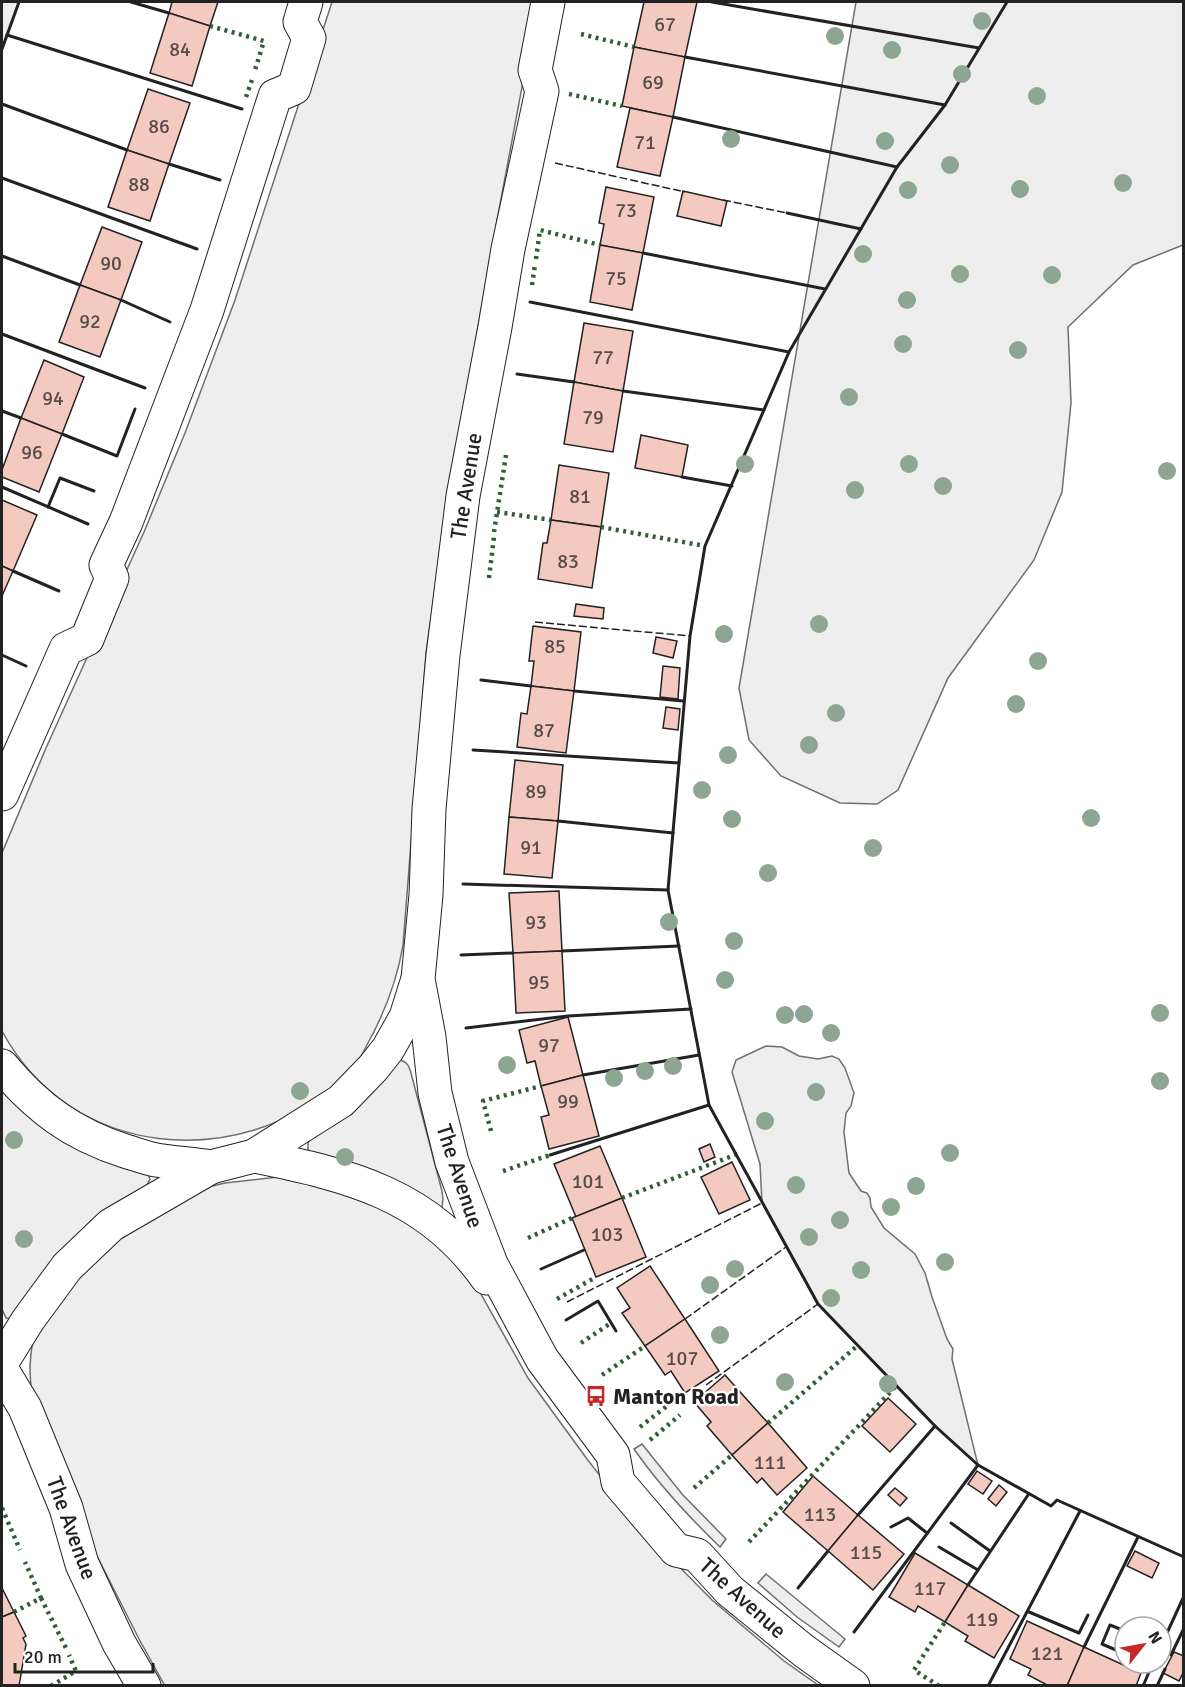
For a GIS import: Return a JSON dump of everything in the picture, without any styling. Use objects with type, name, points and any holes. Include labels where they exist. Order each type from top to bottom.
[{"type":"street","points":[[2,794],[66,649],[87,639],[112,578],[106,565],[126,522],[207,310],[275,96],[294,87],[309,38],[300,22],[306,2]]},
{"type":"street","name":"The Avenue","points":[[2,1362],[60,1275],[88,1245],[111,1225],[211,1167],[254,1156],[341,1101],[373,1068],[388,1049],[402,1025],[418,979],[426,895],[429,809],[443,656],[463,496],[508,249],[542,91],[535,70],[548,2]]},
{"type":"street","name":"The Avenue","points":[[418,979],[429,1037],[435,1093],[452,1162],[491,1264],[542,1359]]},
{"type":"street","name":"The Avenue","points":[[2,1066],[20,1088],[44,1110],[72,1129],[100,1143],[154,1160],[211,1167]]},
{"type":"street","name":"The Avenue","points":[[254,1156],[350,1178],[399,1200],[426,1216],[466,1251],[542,1359],[614,1455],[618,1482],[676,1550],[697,1555],[730,1591],[804,1651],[853,1686]]},
{"type":"street","name":"The Avenue","points":[[2,1370],[25,1408],[39,1440],[66,1508],[82,1564],[119,1643],[144,1686]]},
{"type":"shaded area","points":[[2,2],[19,2],[2,49]]},
{"type":"shaded area","points":[[332,2],[538,2],[447,505],[426,653],[403,945],[394,984],[380,1020],[357,1063],[342,1081],[300,1111],[254,1130],[206,1139],[158,1138],[112,1127],[69,1106],[32,1074],[2,1031],[2,853],[46,748],[144,532],[185,433],[235,300]]},
{"type":"shaded area","points":[[856,2],[1184,2],[1183,245],[1133,265],[1068,327],[1071,403],[1062,492],[1034,560],[948,678],[898,790],[877,804],[840,803],[781,776],[749,740],[739,688]]},
{"type":"shaded area","points":[[766,1046],[782,1047],[799,1056],[818,1059],[832,1056],[839,1059],[845,1068],[854,1093],[851,1106],[846,1113],[844,1132],[849,1173],[861,1191],[867,1193],[871,1207],[884,1228],[915,1254],[925,1273],[947,1339],[953,1349],[952,1359],[978,1465],[935,1426],[818,1304],[762,1203],[760,1164],[732,1072],[736,1060]]},
{"type":"shaded area","points":[[397,1060],[406,1063],[410,1071],[442,1191],[442,1207],[435,1207],[308,1152],[308,1143],[312,1136]]},
{"type":"shaded area","points":[[2,1091],[17,1106],[52,1130],[148,1174],[150,1179],[147,1185],[11,1319],[6,1318],[2,1309]]},
{"type":"shaded area","points":[[278,1177],[382,1200],[468,1271],[528,1378],[640,1527],[712,1600],[784,1661],[818,1685],[165,1686],[95,1552],[33,1403],[30,1365],[32,1346],[37,1327],[110,1239],[204,1188],[225,1183]]},
{"type":"shaded area","points":[[642,1444],[682,1494],[726,1539],[720,1547],[653,1475],[634,1449]]},
{"type":"shaded area","points":[[766,1574],[845,1639],[839,1647],[797,1617],[758,1583]]},
{"type":"building","points":[[172,2],[218,2],[210,26],[169,13]]},
{"type":"building","points":[[644,2],[697,2],[685,57],[634,47]]},
{"type":"building","points":[[169,13],[210,26],[192,86],[150,73]]},
{"type":"building","points":[[634,47],[685,57],[673,117],[622,106]]},
{"type":"building","points":[[148,89],[190,103],[169,164],[127,150]]},
{"type":"building","points":[[630,108],[673,117],[660,176],[617,167]]},
{"type":"building","points":[[127,150],[169,164],[150,221],[108,207]]},
{"type":"building","points":[[606,187],[654,197],[643,253],[600,245],[604,224],[599,223]]},
{"type":"building","points":[[683,191],[727,201],[721,226],[677,216]]},
{"type":"building","points":[[102,227],[142,242],[121,300],[80,285]]},
{"type":"building","points":[[600,245],[643,253],[632,310],[590,302]]},
{"type":"building","points":[[80,285],[121,300],[100,357],[59,342]]},
{"type":"building","points":[[584,323],[633,331],[623,391],[574,382]]},
{"type":"building","points":[[44,360],[84,377],[62,434],[21,418]]},
{"type":"building","points":[[574,382],[623,391],[613,452],[564,444]]},
{"type":"building","points":[[21,418],[62,434],[39,492],[2,477],[2,470]]},
{"type":"building","points":[[641,435],[688,445],[682,477],[635,468]]},
{"type":"building","points":[[559,465],[609,473],[601,527],[551,520]]},
{"type":"building","points":[[2,500],[37,515],[13,571],[2,566]]},
{"type":"building","points":[[551,520],[601,527],[592,588],[538,579],[543,543],[547,543]]},
{"type":"building","points":[[2,566],[13,571],[2,596]]},
{"type":"building","points":[[576,604],[604,608],[603,619],[574,616]]},
{"type":"building","points":[[533,626],[581,632],[574,691],[531,686],[534,661],[529,661]]},
{"type":"building","points":[[656,637],[677,641],[673,658],[653,653]]},
{"type":"building","points":[[663,666],[680,668],[678,699],[660,697]]},
{"type":"building","points":[[531,686],[574,691],[566,753],[517,747],[521,713],[527,714]]},
{"type":"building","points":[[666,707],[680,709],[678,730],[663,728]]},
{"type":"building","points":[[515,760],[563,765],[558,821],[509,817]]},
{"type":"building","points":[[509,817],[558,821],[552,878],[504,874]]},
{"type":"building","points":[[559,891],[562,951],[513,953],[509,893]]},
{"type":"building","points":[[562,951],[565,1011],[516,1013],[513,953]]},
{"type":"building","points":[[568,1017],[583,1075],[541,1086],[535,1061],[527,1063],[519,1030]]},
{"type":"building","points":[[583,1075],[599,1136],[549,1149],[541,1117],[549,1115],[541,1086]]},
{"type":"building","points":[[710,1144],[715,1157],[704,1162],[699,1149]]},
{"type":"building","points":[[600,1146],[622,1198],[576,1217],[554,1164]]},
{"type":"building","points":[[732,1162],[750,1200],[719,1214],[701,1177]]},
{"type":"building","points":[[622,1198],[646,1257],[596,1277],[572,1218]]},
{"type":"building","points":[[650,1266],[685,1319],[645,1346],[622,1313],[630,1308],[617,1288]]},
{"type":"building","points":[[685,1319],[719,1371],[685,1393],[671,1371],[665,1375],[645,1346]]},
{"type":"building","points":[[725,1375],[768,1423],[732,1455],[707,1426],[711,1422],[694,1402]]},
{"type":"building","points":[[888,1398],[916,1424],[890,1452],[862,1426]]},
{"type":"building","points":[[768,1423],[807,1468],[777,1495],[762,1478],[757,1483],[732,1455]]},
{"type":"building","points":[[977,1471],[992,1481],[983,1494],[968,1484]]},
{"type":"building","points":[[813,1476],[858,1515],[828,1551],[783,1512]]},
{"type":"building","points":[[999,1485],[1007,1492],[996,1506],[988,1499]]},
{"type":"building","points":[[895,1488],[907,1498],[900,1506],[888,1495]]},
{"type":"building","points":[[858,1515],[904,1554],[873,1590],[828,1551]]},
{"type":"building","points":[[1135,1551],[1159,1563],[1152,1578],[1127,1566]]},
{"type":"building","points":[[915,1553],[968,1585],[945,1622],[918,1606],[915,1612],[889,1597]]},
{"type":"building","points":[[968,1585],[1019,1616],[994,1658],[965,1641],[968,1636],[945,1622]]},
{"type":"building","points":[[2,1588],[14,1612],[2,1617]]},
{"type":"building","points":[[14,1612],[26,1636],[23,1638],[26,1644],[19,1686],[2,1685],[2,1617]]},
{"type":"building","points":[[1027,1621],[1084,1647],[1067,1686],[1049,1686],[1028,1675],[1031,1669],[1010,1659]]},
{"type":"building","points":[[1084,1647],[1113,1660],[1113,1675],[1140,1675],[1136,1686],[1067,1686]]},
{"type":"building","points":[[1174,1652],[1184,1656],[1184,1671],[1179,1681],[1167,1675],[1173,1675]]},
{"type":"hedge","points":[[210,26],[264,41],[255,70]]},
{"type":"hedge","points":[[581,34],[634,47]]},
{"type":"hedge","points":[[246,97],[253,77]]},
{"type":"hedge","points":[[569,94],[622,106]]},
{"type":"hedge","points":[[536,259],[540,230],[600,245]]},
{"type":"hedge","points":[[532,285],[535,265]]},
{"type":"hedge","points":[[494,532],[506,455]]},
{"type":"hedge","points":[[497,512],[551,520]]},
{"type":"hedge","points":[[601,527],[705,546]]},
{"type":"hedge","points":[[489,578],[494,537]]},
{"type":"hedge","points":[[491,1131],[483,1101],[541,1086]]},
{"type":"hedge","points":[[503,1171],[550,1155]]},
{"type":"hedge","points":[[622,1198],[735,1155]]},
{"type":"hedge","points":[[528,1238],[572,1218]]},
{"type":"hedge","points":[[557,1299],[596,1277]]},
{"type":"hedge","points":[[581,1343],[611,1323]]},
{"type":"hedge","points":[[602,1375],[645,1346]]},
{"type":"hedge","points":[[768,1423],[857,1346]]},
{"type":"hedge","points":[[749,1542],[896,1386]]},
{"type":"hedge","points":[[640,1427],[672,1402]]},
{"type":"hedge","points":[[650,1440],[680,1415]]},
{"type":"hedge","points":[[694,1488],[732,1455]]},
{"type":"hedge","points":[[2,1508],[20,1550]]},
{"type":"hedge","points":[[14,1612],[41,1598],[25,1562]]},
{"type":"hedge","points":[[41,1598],[66,1648]]},
{"type":"hedge","points":[[939,1686],[914,1670],[945,1622]]},
{"type":"hedge","points":[[51,1686],[76,1671],[69,1655]]},
{"type":"fence","points":[[555,163],[685,192]]},
{"type":"fence","points":[[723,200],[787,213]]},
{"type":"fence","points":[[535,622],[690,636]]},
{"type":"fence","points":[[567,1302],[762,1203]]},
{"type":"fence","points":[[685,1319],[786,1247]]},
{"type":"fence","points":[[706,1385],[818,1304]]},
{"type":"wall","points":[[2,49],[19,2]]},
{"type":"wall","points":[[131,2],[169,13]]},
{"type":"wall","points":[[712,2],[979,48]]},
{"type":"wall","points":[[1007,2],[945,105],[897,167],[789,352],[705,546],[690,636],[668,890],[709,1105],[818,1304],[935,1426],[978,1465],[1051,1506],[1057,1500],[1184,1557]]},
{"type":"wall","points":[[7,35],[242,109]]},
{"type":"wall","points":[[685,57],[945,105]]},
{"type":"wall","points":[[2,104],[127,150]]},
{"type":"wall","points":[[673,117],[897,167]]},
{"type":"wall","points":[[169,164],[220,180]]},
{"type":"wall","points":[[2,178],[197,249]]},
{"type":"wall","points":[[787,213],[861,229]]},
{"type":"wall","points":[[643,253],[825,289]]},
{"type":"wall","points":[[2,256],[80,285]]},
{"type":"wall","points":[[121,300],[170,322]]},
{"type":"wall","points":[[530,302],[789,352]]},
{"type":"wall","points":[[2,334],[145,388]]},
{"type":"wall","points":[[517,374],[574,382]]},
{"type":"wall","points":[[623,391],[764,410]]},
{"type":"wall","points":[[62,434],[117,456],[135,409]]},
{"type":"wall","points":[[2,411],[21,418]]},
{"type":"wall","points":[[682,477],[732,486]]},
{"type":"wall","points":[[48,507],[60,478],[94,491]]},
{"type":"wall","points":[[2,487],[88,524]]},
{"type":"wall","points":[[13,571],[59,591]]},
{"type":"wall","points":[[2,655],[26,666]]},
{"type":"wall","points":[[481,680],[531,686]]},
{"type":"wall","points":[[574,691],[683,701]]},
{"type":"wall","points":[[473,750],[679,763]]},
{"type":"wall","points":[[558,821],[673,833]]},
{"type":"wall","points":[[463,884],[668,890]]},
{"type":"wall","points":[[562,951],[679,946]]},
{"type":"wall","points":[[461,955],[513,953]]},
{"type":"wall","points":[[466,1028],[568,1016],[691,1009]]},
{"type":"wall","points":[[583,1075],[699,1055]]},
{"type":"wall","points":[[550,1155],[709,1105]]},
{"type":"wall","points":[[541,1269],[584,1250]]},
{"type":"wall","points":[[566,1320],[598,1301],[616,1331]]},
{"type":"wall","points":[[858,1515],[935,1426]]},
{"type":"wall","points":[[854,1632],[978,1465]]},
{"type":"wall","points":[[968,1585],[1028,1495]]},
{"type":"wall","points":[[988,1686],[1080,1511]]},
{"type":"wall","points":[[891,1527],[908,1518],[927,1533]]},
{"type":"wall","points":[[951,1523],[990,1551]]},
{"type":"wall","points":[[1084,1647],[1138,1537]]},
{"type":"wall","points":[[939,1547],[978,1570]]},
{"type":"wall","points":[[798,1588],[828,1551]]},
{"type":"wall","points":[[1173,1620],[1184,1596]]},
{"type":"wall","points":[[1029,1612],[1079,1633],[1088,1615]]},
{"type":"wall","points":[[1113,1626],[1110,1625],[1102,1644],[1113,1649]]},
{"type":"wall","points":[[1173,1651],[1184,1628]]},
{"type":"wall","points":[[1143,1686],[1148,1675]]},
{"type":"wall","points":[[1157,1686],[1162,1675]]},
{"type":"place","name":"Manton Road","points":[[596,1396]]}]
